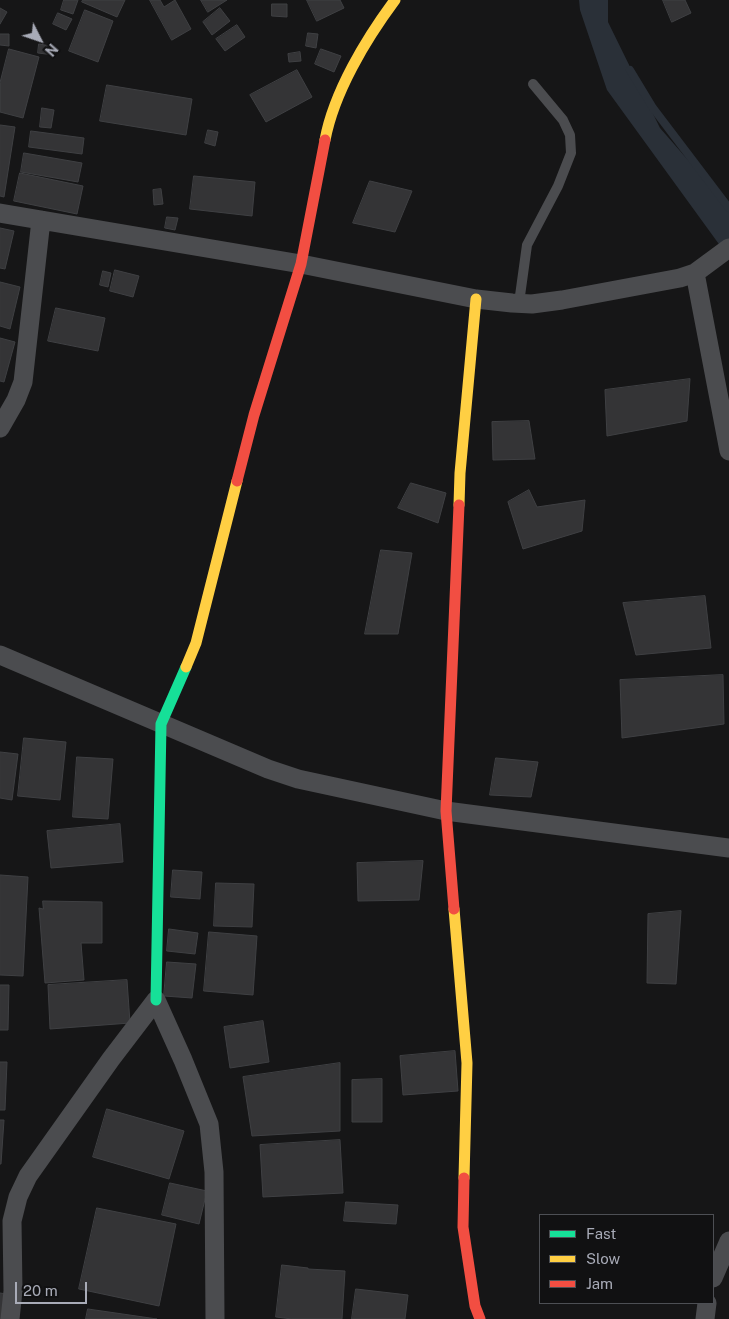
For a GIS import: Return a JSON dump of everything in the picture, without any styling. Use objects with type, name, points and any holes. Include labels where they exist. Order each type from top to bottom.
[{"type":"street","points":[[215,1319],[214,1172],[208,1124],[183,1060],[156,1000],[161,724],[196,643],[254,415],[301,264],[328,125],[352,66],[395,0]]},
{"type":"street","points":[[0,212],[301,264],[476,299],[519,304],[562,300],[680,278],[694,274],[729,248]]},
{"type":"street","points":[[0,428],[16,400],[23,382],[41,220]]},
{"type":"street","points":[[694,274],[729,451]]},
{"type":"street","points":[[476,299],[460,474],[446,811],[467,1063],[463,1227],[476,1306],[480,1319]]},
{"type":"street","points":[[0,655],[268,769],[298,779],[446,811],[729,848]]},
{"type":"street","points":[[10,1319],[13,1291],[12,1221],[18,1197],[28,1176],[111,1059],[156,1000]]},
{"type":"street","points":[[714,1276],[729,1241]]},
{"type":"street","points":[[705,1319],[707,1304]]},
{"type":"lane","points":[[519,304],[527,245],[558,186],[570,154],[570,135],[563,120],[533,84]]},
{"type":"shaded area","points":[[579,0],[608,0],[608,22],[660,128],[729,207],[729,258],[607,90],[580,10]]},
{"type":"building","points":[[64,0],[78,0],[73,14],[61,10]]},
{"type":"building","points":[[83,0],[125,0],[117,17],[82,2]]},
{"type":"building","points":[[150,0],[160,0],[164,7],[175,0],[191,29],[172,40]]},
{"type":"building","points":[[201,0],[227,0],[208,12]]},
{"type":"building","points":[[307,0],[340,0],[344,8],[317,21]]},
{"type":"building","points":[[663,0],[685,0],[691,13],[672,22]]},
{"type":"building","points":[[272,4],[287,4],[287,17],[272,16]]},
{"type":"building","points":[[0,8],[7,12],[0,24]]},
{"type":"building","points":[[220,8],[230,21],[212,35],[203,22]]},
{"type":"building","points":[[85,10],[113,21],[98,62],[69,51]]},
{"type":"building","points":[[58,13],[72,19],[66,30],[53,24]]},
{"type":"building","points":[[237,25],[245,37],[225,51],[216,39]]},
{"type":"building","points":[[308,33],[318,34],[316,48],[306,46]]},
{"type":"building","points":[[0,34],[9,34],[9,46],[0,45]]},
{"type":"building","points":[[39,44],[56,47],[54,55],[38,53]]},
{"type":"building","points":[[9,49],[39,57],[23,118],[0,112],[0,83]]},
{"type":"building","points":[[321,49],[341,56],[334,72],[315,64]]},
{"type":"building","points":[[300,52],[301,61],[289,62],[288,54]]},
{"type":"building","points":[[297,70],[312,97],[266,122],[250,95]]},
{"type":"building","points":[[107,85],[192,99],[186,135],[100,121]]},
{"type":"building","points":[[42,108],[54,110],[51,128],[40,127]]},
{"type":"building","points":[[0,125],[15,127],[4,197],[0,196]]},
{"type":"building","points":[[208,130],[218,132],[215,146],[205,143]]},
{"type":"building","points":[[31,131],[84,138],[82,154],[29,147]]},
{"type":"building","points":[[24,153],[82,163],[78,182],[21,172]]},
{"type":"building","points":[[20,173],[83,186],[77,214],[14,201]]},
{"type":"building","points":[[194,176],[255,182],[252,216],[190,209]]},
{"type":"building","points":[[370,181],[412,191],[395,232],[353,223]]},
{"type":"building","points":[[161,189],[163,204],[154,205],[153,190]]},
{"type":"building","points":[[167,217],[178,218],[175,230],[165,228]]},
{"type":"building","points":[[0,228],[14,231],[5,269],[0,268]]},
{"type":"building","points":[[115,270],[139,276],[133,297],[110,291]]},
{"type":"building","points":[[103,271],[111,273],[108,287],[100,285]]},
{"type":"building","points":[[0,282],[20,287],[10,329],[0,326]]},
{"type":"building","points":[[56,308],[105,318],[98,351],[48,341]]},
{"type":"building","points":[[0,338],[15,342],[4,382],[0,381]]},
{"type":"building","points":[[690,379],[687,421],[607,436],[605,390]]},
{"type":"building","points":[[529,421],[535,459],[493,460],[492,422]]},
{"type":"building","points":[[411,483],[446,493],[438,523],[398,508]]},
{"type":"building","points":[[529,490],[537,507],[585,500],[582,531],[523,549],[508,502]]},
{"type":"building","points":[[381,550],[412,553],[398,634],[365,634]]},
{"type":"building","points":[[705,596],[711,648],[636,655],[623,603]]},
{"type":"building","points":[[723,675],[724,724],[622,738],[620,680]]},
{"type":"building","points":[[24,738],[66,742],[60,800],[18,796]]},
{"type":"building","points":[[0,752],[18,754],[12,800],[0,798]]},
{"type":"building","points":[[77,757],[113,759],[108,819],[73,817]]},
{"type":"building","points":[[496,758],[538,762],[531,797],[490,795]]},
{"type":"building","points":[[120,824],[123,862],[51,868],[47,831]]},
{"type":"building","points":[[423,861],[419,900],[358,901],[357,863]]},
{"type":"building","points":[[173,870],[202,872],[200,899],[171,897]]},
{"type":"building","points":[[0,875],[28,877],[23,976],[0,975]]},
{"type":"building","points":[[216,883],[254,884],[252,927],[214,926]]},
{"type":"building","points":[[43,901],[102,902],[102,943],[81,943],[84,980],[45,983],[39,908],[43,909]]},
{"type":"building","points":[[681,911],[676,984],[647,983],[648,914]]},
{"type":"building","points":[[169,929],[198,933],[195,954],[167,951]]},
{"type":"building","points":[[209,932],[257,936],[253,995],[204,991]]},
{"type":"building","points":[[167,962],[196,964],[192,998],[164,996]]},
{"type":"building","points":[[127,980],[130,1023],[50,1029],[48,985]]},
{"type":"building","points":[[0,985],[9,985],[8,1030],[0,1030]]},
{"type":"building","points":[[263,1021],[269,1062],[230,1068],[224,1027]]},
{"type":"building","points":[[455,1051],[458,1091],[403,1095],[400,1056]]},
{"type":"building","points":[[0,1062],[7,1062],[5,1110],[0,1110]]},
{"type":"building","points":[[340,1063],[340,1131],[252,1136],[243,1077]]},
{"type":"building","points":[[382,1079],[382,1122],[352,1122],[352,1080]]},
{"type":"building","points":[[107,1109],[184,1131],[169,1179],[93,1157]]},
{"type":"building","points":[[0,1120],[4,1120],[1,1164],[0,1164]]},
{"type":"building","points":[[340,1140],[343,1193],[263,1197],[260,1145]]},
{"type":"building","points":[[170,1183],[207,1191],[199,1224],[162,1215]]},
{"type":"building","points":[[346,1202],[398,1205],[396,1224],[344,1221]]},
{"type":"building","points":[[97,1208],[176,1224],[159,1306],[79,1289]]},
{"type":"building","points":[[282,1265],[308,1269],[345,1271],[342,1319],[292,1319],[276,1317]]},
{"type":"building","points":[[356,1289],[408,1295],[405,1319],[352,1319]]},
{"type":"building","points":[[0,1293],[6,1294],[1,1319],[0,1319]]},
{"type":"building","points":[[88,1309],[157,1319],[86,1319]]},
{"type":"waterway","points":[[630,70],[653,108],[729,208]]},
{"type":"traffic: fast","points":[[156,1000],[161,724],[186,667]]},
{"type":"traffic: slow","points":[[325,140],[329,122],[343,85],[362,49],[395,0]]},
{"type":"traffic: slow","points":[[459,505],[460,473],[476,299]]},
{"type":"traffic: slow","points":[[186,667],[196,643],[237,481]]},
{"type":"traffic: slow","points":[[454,909],[467,1063],[464,1178]]},
{"type":"traffic: jam","points":[[237,481],[254,415],[301,264],[325,140]]},
{"type":"traffic: jam","points":[[454,909],[446,811],[459,505]]},
{"type":"traffic: jam","points":[[464,1178],[463,1227],[475,1306],[480,1319]]}]
